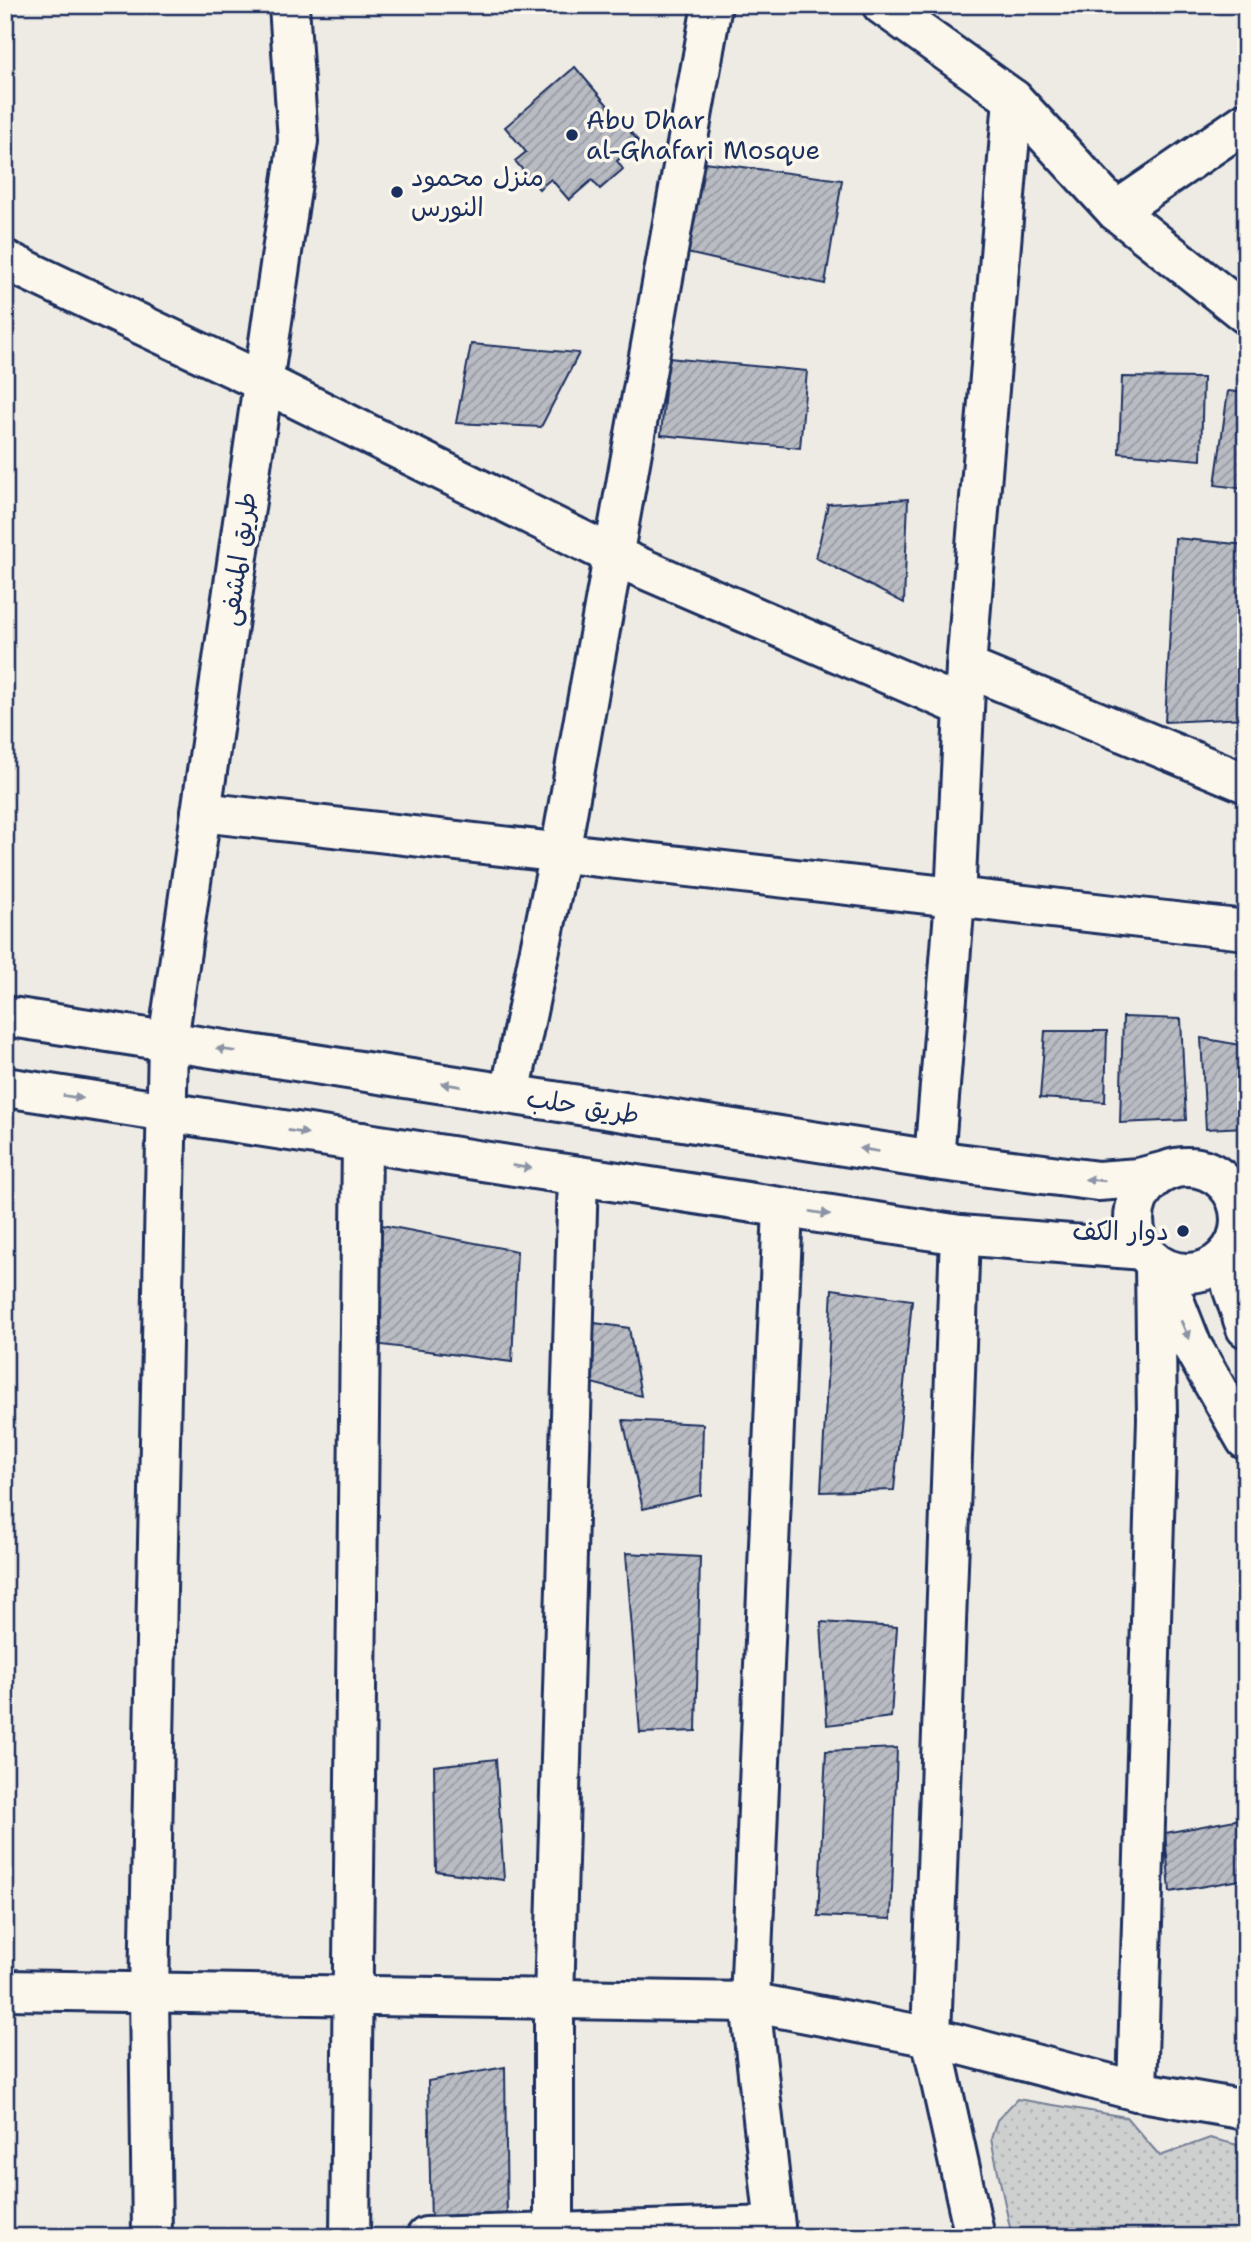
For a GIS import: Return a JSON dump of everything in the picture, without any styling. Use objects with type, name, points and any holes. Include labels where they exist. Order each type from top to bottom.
[{"type":"street","name":"طريق المشفى","points":[[152,2237],[149,1992],[168,1041],[299,141],[289,5]]},
{"type":"street","points":[[510,1094],[560,853],[712,5]]},
{"type":"street","points":[[882,5],[1013,99],[1115,211],[1246,314]]},
{"type":"street","points":[[934,1160],[955,899],[964,707],[1013,99]]},
{"type":"street","points":[[1115,211],[1246,122]]},
{"type":"street","points":[[5,260],[263,382],[614,556],[964,707]]},
{"type":"street","points":[[967,667],[1246,783]]},
{"type":"street","points":[[201,811],[955,899],[1246,930]]},
{"type":"street","name":"طريق حلب","points":[[5,1016],[934,1160],[1098,1181],[1139,1178],[1162,1172]]},
{"type":"street","points":[[5,1087],[960,1236],[1153,1260],[1178,1272],[1196,1272],[1213,1266],[1236,1249]]},
{"type":"street","points":[[350,2237],[362,1142]]},
{"type":"street","points":[[1246,1328],[1231,1287],[1240,1218],[1239,1193],[1200,1168],[1174,1168],[1162,1172],[1140,1193],[1135,1207],[1135,1229],[1153,1260],[1192,1346],[1246,1440]]},
{"type":"street","points":[[554,2235],[554,1999],[578,1176]]},
{"type":"street","points":[[426,2237],[775,2226],[750,2002],[783,1208]]},
{"type":"street","points":[[960,1236],[931,2037],[975,2237]]},
{"type":"street","points":[[1137,2091],[1157,1419],[1153,1260]]},
{"type":"street","points":[[5,1990],[750,2002],[931,2037],[1137,2091],[1246,2110]]},
{"type":"shaded area","points":[[1017,2099],[1126,2117],[1160,2156],[1210,2138],[1246,2147],[1246,2237],[1012,2237],[991,2139],[997,2120]]},
{"type":"building","name":"Abu Dhar al-Ghafari Mosque","points":[[575,67],[639,142],[617,161],[623,169],[600,189],[592,180],[569,200],[551,179],[539,189],[515,161],[526,152],[505,127]]},
{"type":"building","points":[[704,162],[842,180],[825,284],[669,249]]},
{"type":"building","points":[[471,344],[579,353],[541,427],[456,423]]},
{"type":"building","points":[[668,358],[807,371],[800,448],[661,435]]},
{"type":"building","points":[[1122,377],[1203,378],[1201,460],[1119,453]]},
{"type":"building","points":[[1228,391],[1246,393],[1246,489],[1215,485]]},
{"type":"building","points":[[908,499],[904,603],[816,558],[828,504]]},
{"type":"building","points":[[1175,538],[1246,545],[1246,718],[1165,722]]},
{"type":"building","points":[[1123,1017],[1181,1019],[1186,1120],[1120,1123]]},
{"type":"building","points":[[1045,1031],[1107,1031],[1105,1102],[1040,1098]]},
{"type":"building","points":[[1201,1038],[1246,1046],[1246,1127],[1206,1129]]},
{"type":"building","points":[[382,1225],[517,1251],[512,1362],[374,1344]]},
{"type":"building","points":[[832,1289],[912,1300],[894,1490],[821,1492]]},
{"type":"building","points":[[588,1322],[629,1328],[641,1396],[588,1382]]},
{"type":"building","points":[[623,1420],[703,1424],[701,1495],[643,1509]]},
{"type":"building","points":[[626,1553],[700,1557],[696,1731],[640,1733]]},
{"type":"building","points":[[821,1622],[897,1627],[891,1717],[827,1725]]},
{"type":"building","points":[[897,1748],[891,1919],[818,1916],[826,1751]]},
{"type":"building","points":[[496,1759],[504,1880],[436,1871],[434,1766]]},
{"type":"building","points":[[1246,1818],[1246,1879],[1170,1892],[1165,1833]]},
{"type":"building","points":[[505,2067],[507,2228],[431,2225],[428,2081]]},
{"type":"place","name":"Abu Dhar al-Ghafari Mosque","points":[[572,135]]},
{"type":"place","name":"منزل محمود النورس","points":[[397,192]]},
{"type":"place","name":"دوار الكف","points":[[1183,1231]]}]
